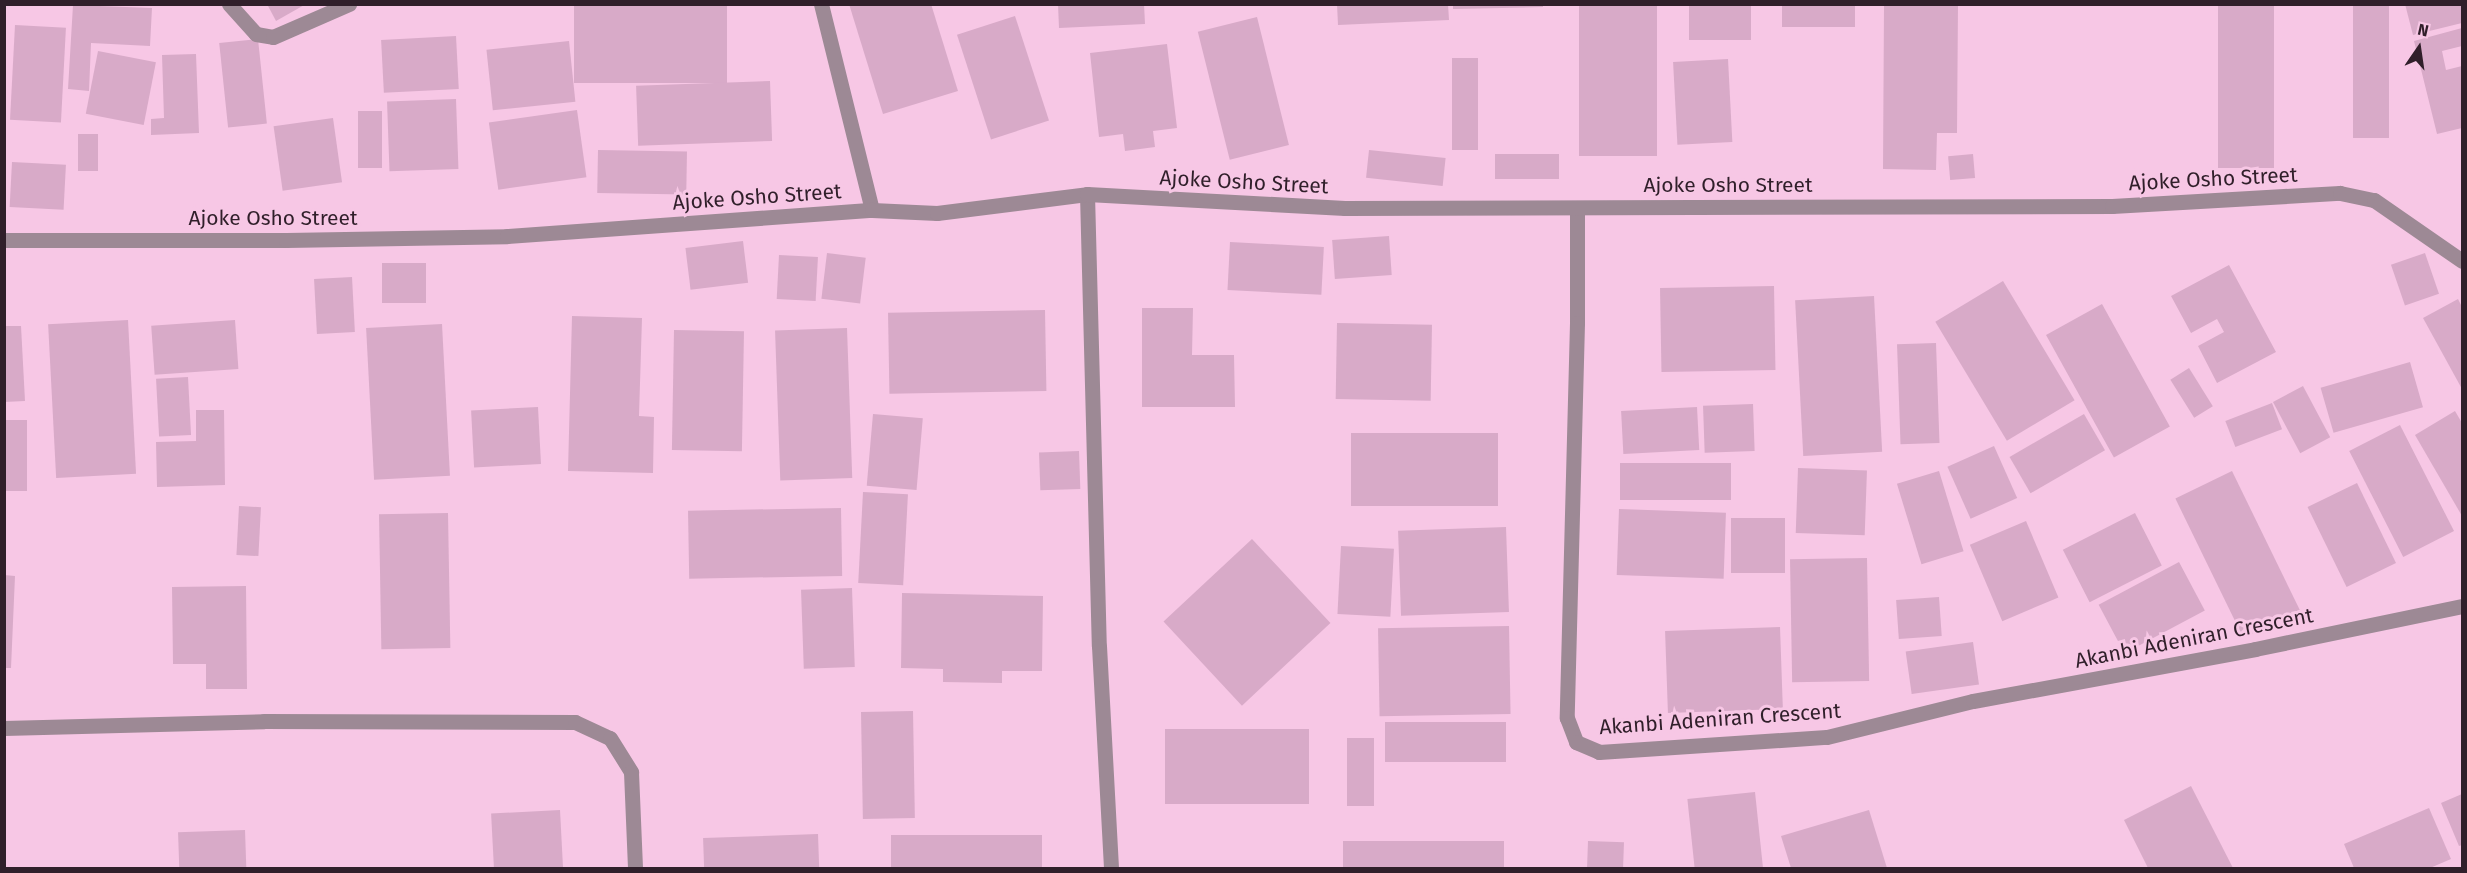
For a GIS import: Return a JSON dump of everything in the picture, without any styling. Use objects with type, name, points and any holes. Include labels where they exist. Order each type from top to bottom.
[{"type":"street","points":[[229,4],[256,34],[273,37],[350,4]]},
{"type":"street","points":[[821,4],[872,210]]},
{"type":"street","name":"Ajoke Osho Street","points":[[4,240],[286,240],[507,236],[872,210],[937,213],[1087,194],[1345,208],[1577,208],[2112,206],[2340,193],[2374,200],[2463,261]]},
{"type":"street","points":[[1087,194],[1099,634],[1111,868]]},
{"type":"street","name":"Akanbi Adeniran Crescent","points":[[1577,208],[1577,323],[1567,718],[1576,742],[1599,752],[1827,737],[1973,702],[2255,649],[2463,606]]},
{"type":"street","points":[[4,728],[264,721],[575,722],[610,738],[631,772],[635,868]]},
{"type":"building","points":[[267,4],[306,4],[276,21]]},
{"type":"building","points":[[574,4],[727,4],[727,83],[574,83]]},
{"type":"building","points":[[849,4],[931,4],[958,91],[883,114]]},
{"type":"building","points":[[1058,4],[1144,4],[1145,24],[1059,28]]},
{"type":"building","points":[[1337,4],[1448,4],[1449,20],[1338,25]]},
{"type":"building","points":[[1453,4],[1543,4],[1543,7],[1453,9]]},
{"type":"building","points":[[1689,4],[1751,4],[1751,40],[1689,40]]},
{"type":"building","points":[[1782,4],[1855,4],[1855,27],[1782,27]]},
{"type":"building","points":[[1884,4],[1958,4],[1957,133],[1937,133],[1936,170],[1883,169]]},
{"type":"building","points":[[2218,4],[2274,4],[2274,168],[2218,168]]},
{"type":"building","points":[[2353,4],[2389,4],[2389,138],[2353,138]]},
{"type":"building","points":[[2405,4],[2462,4],[2462,23],[2413,35]]},
{"type":"building","points":[[73,5],[152,8],[150,46],[91,43],[89,91],[68,89]]},
{"type":"building","points":[[1579,5],[1657,5],[1657,156],[1579,156]]},
{"type":"building","points":[[1015,16],[1049,121],[991,139],[957,35]]},
{"type":"building","points":[[1257,17],[1289,145],[1230,160],[1198,32]]},
{"type":"building","points":[[15,25],[66,28],[61,123],[10,120]]},
{"type":"building","points":[[2462,28],[2462,46],[2442,51],[2446,70],[2462,66],[2462,128],[2437,134],[2414,41]]},
{"type":"building","points":[[456,36],[459,89],[384,93],[381,40]]},
{"type":"building","points":[[258,39],[267,124],[228,128],[219,43]]},
{"type":"building","points":[[569,41],[575,102],[493,110],[486,50]]},
{"type":"building","points":[[1167,44],[1177,128],[1153,131],[1155,147],[1125,151],[1123,134],[1099,137],[1090,53]]},
{"type":"building","points":[[98,51],[156,62],[144,125],[86,114]]},
{"type":"building","points":[[196,54],[199,133],[151,135],[151,119],[164,118],[162,55]]},
{"type":"building","points":[[1452,58],[1478,58],[1478,150],[1452,150]]},
{"type":"building","points":[[1728,59],[1732,142],[1677,145],[1673,62]]},
{"type":"building","points":[[770,81],[772,141],[638,146],[636,86]]},
{"type":"building","points":[[456,99],[458,169],[389,171],[387,101]]},
{"type":"building","points":[[577,110],[586,177],[498,190],[489,122]]},
{"type":"building","points":[[358,111],[382,111],[382,168],[358,168]]},
{"type":"building","points":[[333,118],[342,182],[283,191],[274,126]]},
{"type":"building","points":[[78,134],[98,134],[98,171],[78,171]]},
{"type":"building","points":[[598,150],[687,152],[686,195],[597,193]]},
{"type":"building","points":[[1369,150],[1446,158],[1443,186],[1366,178]]},
{"type":"building","points":[[1495,154],[1559,154],[1559,179],[1495,179]]},
{"type":"building","points":[[1973,154],[1975,178],[1950,180],[1948,156]]},
{"type":"building","points":[[12,162],[66,165],[64,210],[10,207]]},
{"type":"building","points":[[1389,236],[1392,275],[1335,279],[1332,240]]},
{"type":"building","points":[[743,241],[748,283],[691,290],[685,248]]},
{"type":"building","points":[[1230,242],[1324,247],[1321,295],[1227,290]]},
{"type":"building","points":[[827,253],[866,258],[860,303],[821,299]]},
{"type":"building","points":[[2425,253],[2439,294],[2405,305],[2391,265]]},
{"type":"building","points":[[779,255],[818,257],[816,301],[777,299]]},
{"type":"building","points":[[382,263],[426,263],[426,303],[382,303]]},
{"type":"building","points":[[2229,265],[2276,352],[2217,383],[2198,346],[2224,332],[2217,319],[2191,333],[2171,296]]},
{"type":"building","points":[[352,277],[355,332],[317,334],[314,279]]},
{"type":"building","points":[[2003,281],[2075,400],[2007,441],[1935,322]]},
{"type":"building","points":[[1774,286],[1775,370],[1661,372],[1660,288]]},
{"type":"building","points":[[1874,296],[1882,452],[1803,456],[1795,300]]},
{"type":"building","points":[[2458,299],[2462,307],[2462,389],[2423,318]]},
{"type":"building","points":[[2102,304],[2170,426],[2114,457],[2046,335]]},
{"type":"building","points":[[1142,308],[1193,308],[1192,355],[1234,355],[1235,407],[1142,407]]},
{"type":"building","points":[[1045,310],[1046,391],[889,394],[888,313]]},
{"type":"building","points":[[572,316],[642,318],[639,416],[654,417],[653,473],[568,471]]},
{"type":"building","points":[[128,320],[136,474],[56,478],[48,324]]},
{"type":"building","points":[[235,320],[238,369],[155,375],[151,326]]},
{"type":"building","points":[[1337,323],[1432,325],[1431,401],[1336,399]]},
{"type":"building","points":[[442,324],[450,476],[374,480],[366,328]]},
{"type":"building","points":[[4,326],[21,326],[25,401],[4,402]]},
{"type":"building","points":[[847,328],[852,478],[780,480],[775,331]]},
{"type":"building","points":[[674,330],[744,331],[742,451],[672,450]]},
{"type":"building","points":[[1936,343],[1939,443],[1901,444],[1897,344]]},
{"type":"building","points":[[2410,362],[2423,407],[2334,433],[2321,388]]},
{"type":"building","points":[[2189,368],[2213,406],[2194,418],[2170,380]]},
{"type":"building","points":[[188,377],[191,435],[159,437],[156,379]]},
{"type":"building","points":[[2303,386],[2330,437],[2300,453],[2273,402]]},
{"type":"building","points":[[2272,403],[2282,429],[2235,447],[2225,421]]},
{"type":"building","points":[[1753,404],[1755,451],[1705,453],[1703,406]]},
{"type":"building","points":[[538,407],[541,464],[474,467],[471,411]]},
{"type":"building","points":[[1697,407],[1699,450],[1623,454],[1621,411]]},
{"type":"building","points":[[196,410],[224,410],[225,485],[157,487],[156,442],[196,441]]},
{"type":"building","points":[[2455,411],[2462,423],[2462,516],[2415,435]]},
{"type":"building","points":[[873,414],[923,418],[917,490],[867,486]]},
{"type":"building","points":[[2084,414],[2105,450],[2031,493],[2010,457]]},
{"type":"building","points":[[4,420],[27,420],[27,491],[4,491]]},
{"type":"building","points":[[2400,425],[2454,531],[2403,557],[2349,451]]},
{"type":"building","points":[[1351,433],[1498,433],[1498,506],[1351,506]]},
{"type":"building","points":[[1994,446],[2017,498],[1971,519],[1947,467]]},
{"type":"building","points":[[1079,451],[1080,489],[1040,490],[1039,452]]},
{"type":"building","points":[[1620,463],[1731,463],[1731,500],[1620,500]]},
{"type":"building","points":[[1798,468],[1867,470],[1865,535],[1796,533]]},
{"type":"building","points":[[1939,471],[1964,551],[1921,564],[1897,484]]},
{"type":"building","points":[[2232,471],[2300,610],[2243,638],[2175,499]]},
{"type":"building","points":[[2357,483],[2396,563],[2347,587],[2308,507]]},
{"type":"building","points":[[863,492],[908,494],[903,585],[858,583]]},
{"type":"building","points":[[239,506],[261,507],[258,556],[236,555]]},
{"type":"building","points":[[841,508],[842,576],[689,579],[688,511]]},
{"type":"building","points":[[1619,509],[1726,513],[1724,579],[1617,575]]},
{"type":"building","points":[[448,513],[450,648],[381,649],[379,514]]},
{"type":"building","points":[[2135,513],[2162,566],[2090,602],[2063,550]]},
{"type":"building","points":[[1731,518],[1785,518],[1785,573],[1731,573]]},
{"type":"building","points":[[2026,521],[2058,597],[2002,621],[1970,545]]},
{"type":"building","points":[[1506,527],[1509,612],[1401,616],[1398,531]]},
{"type":"building","points":[[1252,539],[1330,623],[1242,706],[1164,622]]},
{"type":"building","points":[[1341,546],[1394,549],[1390,617],[1337,614]]},
{"type":"building","points":[[1867,558],[1869,681],[1792,682],[1790,559]]},
{"type":"building","points":[[2179,562],[2205,611],[2124,653],[2099,605]]},
{"type":"building","points":[[4,575],[15,576],[11,668],[4,668]]},
{"type":"building","points":[[246,586],[247,689],[206,689],[206,664],[173,664],[172,587]]},
{"type":"building","points":[[852,588],[855,667],[804,669],[801,590]]},
{"type":"building","points":[[902,593],[1043,596],[1042,671],[1002,671],[1002,683],[943,682],[943,669],[901,668]]},
{"type":"building","points":[[1939,597],[1942,636],[1899,639],[1896,600]]},
{"type":"building","points":[[1509,626],[1511,714],[1380,716],[1378,628]]},
{"type":"building","points":[[1780,627],[1783,709],[1668,713],[1665,631]]},
{"type":"building","points":[[1973,642],[1979,685],[1912,694],[1906,651]]},
{"type":"building","points":[[913,711],[915,818],[863,819],[861,712]]},
{"type":"building","points":[[1385,722],[1506,722],[1506,762],[1385,762]]},
{"type":"building","points":[[1165,729],[1309,729],[1309,804],[1165,804]]},
{"type":"building","points":[[1347,738],[1374,738],[1374,806],[1347,806]]},
{"type":"building","points":[[2191,786],[2233,868],[2148,868],[2124,820]]},
{"type":"building","points":[[1755,792],[1763,868],[1695,868],[1687,799]]},
{"type":"building","points":[[2462,794],[2462,845],[2459,846],[2441,803]]},
{"type":"building","points":[[2429,808],[2451,859],[2430,868],[2354,868],[2344,844]]},
{"type":"building","points":[[560,810],[563,868],[494,868],[491,814]]},
{"type":"building","points":[[1869,810],[1887,868],[1791,868],[1781,836]]},
{"type":"building","points":[[245,830],[246,868],[179,868],[178,832]]},
{"type":"building","points":[[818,834],[819,868],[704,868],[703,838]]},
{"type":"building","points":[[891,835],[1042,835],[1042,868],[891,868]]},
{"type":"building","points":[[1343,841],[1504,841],[1504,868],[1343,868]]},
{"type":"building","points":[[1588,841],[1624,842],[1623,868],[1587,868]]}]
